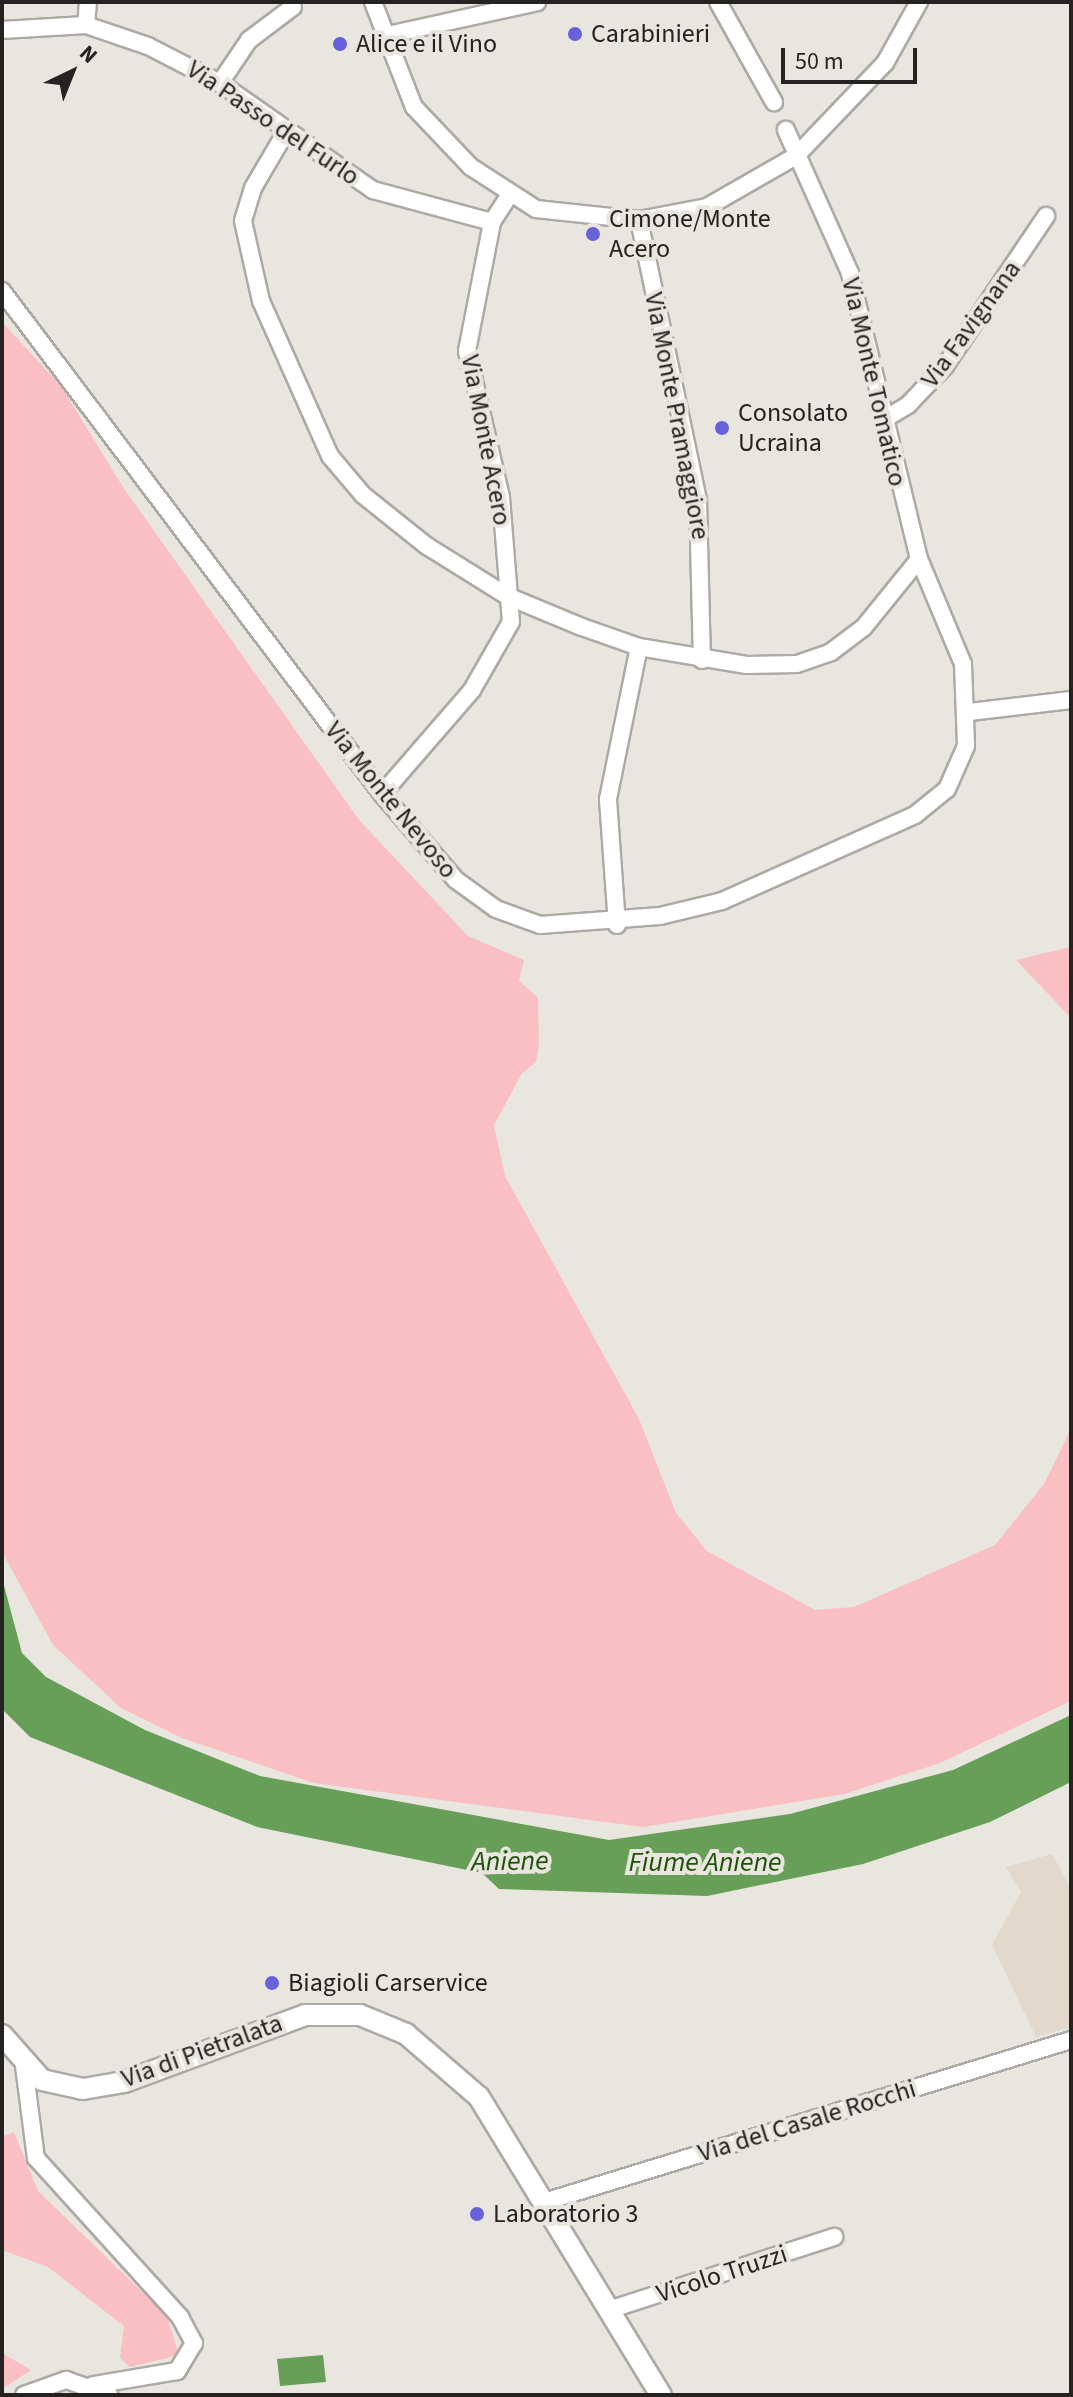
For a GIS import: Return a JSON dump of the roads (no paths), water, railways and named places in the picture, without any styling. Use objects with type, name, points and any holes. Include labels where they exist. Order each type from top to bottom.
[{"type":"street","points":[[86,25],[88,2]]},
{"type":"street","points":[[373,2],[383,36],[422,117],[509,196],[554,215],[639,220],[707,207],[796,156],[885,63],[919,2]]},
{"type":"street","points":[[383,36],[537,2]]},
{"type":"street","points":[[718,2],[774,102]]},
{"type":"street","points":[[220,83],[249,40],[293,7]]},
{"type":"street","name":"Via Passo del Furlo","points":[[4,33],[86,25],[220,83],[373,190],[492,222]]},
{"type":"street","points":[[287,130],[253,188],[243,231],[261,301],[310,419],[363,495],[507,596],[639,647],[702,660],[770,666],[818,657],[864,627],[919,559]]},
{"type":"street","name":"Via Monte Tomatico","points":[[786,130],[850,273],[919,559]]},
{"type":"street","name":"Via Monte Acero","points":[[382,794],[484,672],[508,631],[501,497],[467,351],[492,222],[509,196]]},
{"type":"street","name":"Via Favignana","points":[[883,420],[908,405],[945,366],[1046,216]]},
{"type":"street","name":"Via Monte Pramaggiore","points":[[639,220],[698,500],[702,660]]},
{"type":"street","name":"Via Monte Nevoso","points":[[2,291],[382,794],[456,880],[496,909],[540,925],[617,925],[722,901],[915,815],[957,773],[969,712],[958,647],[919,559]]},
{"type":"street","points":[[617,925],[608,799],[639,647]]},
{"type":"street","points":[[969,712],[1071,700]]},
{"type":"street","name":"Via di Pietralata","points":[[2,2035],[24,2066],[50,2084],[93,2088],[291,2018],[360,2015],[420,2042],[463,2078],[544,2202],[661,2395]]},
{"type":"street","name":"Via del Casale Rocchi","points":[[544,2202],[1071,2040]]},
{"type":"street","points":[[24,2066],[36,2158],[180,2317],[194,2343],[177,2371],[93,2385],[57,2381],[24,2395]]},
{"type":"street","name":"Vicolo Truzzi","points":[[609,2310],[834,2237]]},
{"type":"street","points":[[93,2385],[109,2395]]},
{"type":"water","name":"Fiume Aniene","points":[[2,1578],[22,1653],[46,1677],[145,1730],[260,1776],[609,1840],[790,1814],[953,1770],[1071,1715],[1071,1782],[990,1822],[863,1864],[707,1896],[499,1889],[482,1873],[257,1827],[30,1737],[2,1709]]},
{"type":"water","points":[[323,2355],[326,2382],[280,2386],[277,2359]]},
{"type":"place","name":"Carabinieri","points":[[575,34]]},
{"type":"place","name":"Alice e il Vino","points":[[340,44]]},
{"type":"place","name":"Cimone/Monte Acero","points":[[593,234]]},
{"type":"place","name":"Consolato Ucraina","points":[[722,428]]},
{"type":"place","name":"Biagioli Carservice","points":[[272,1983]]},
{"type":"place","name":"Laboratorio 3","points":[[477,2214]]},
{"type":"water label","name":"Aniene","points":[[510,1861]]}]
